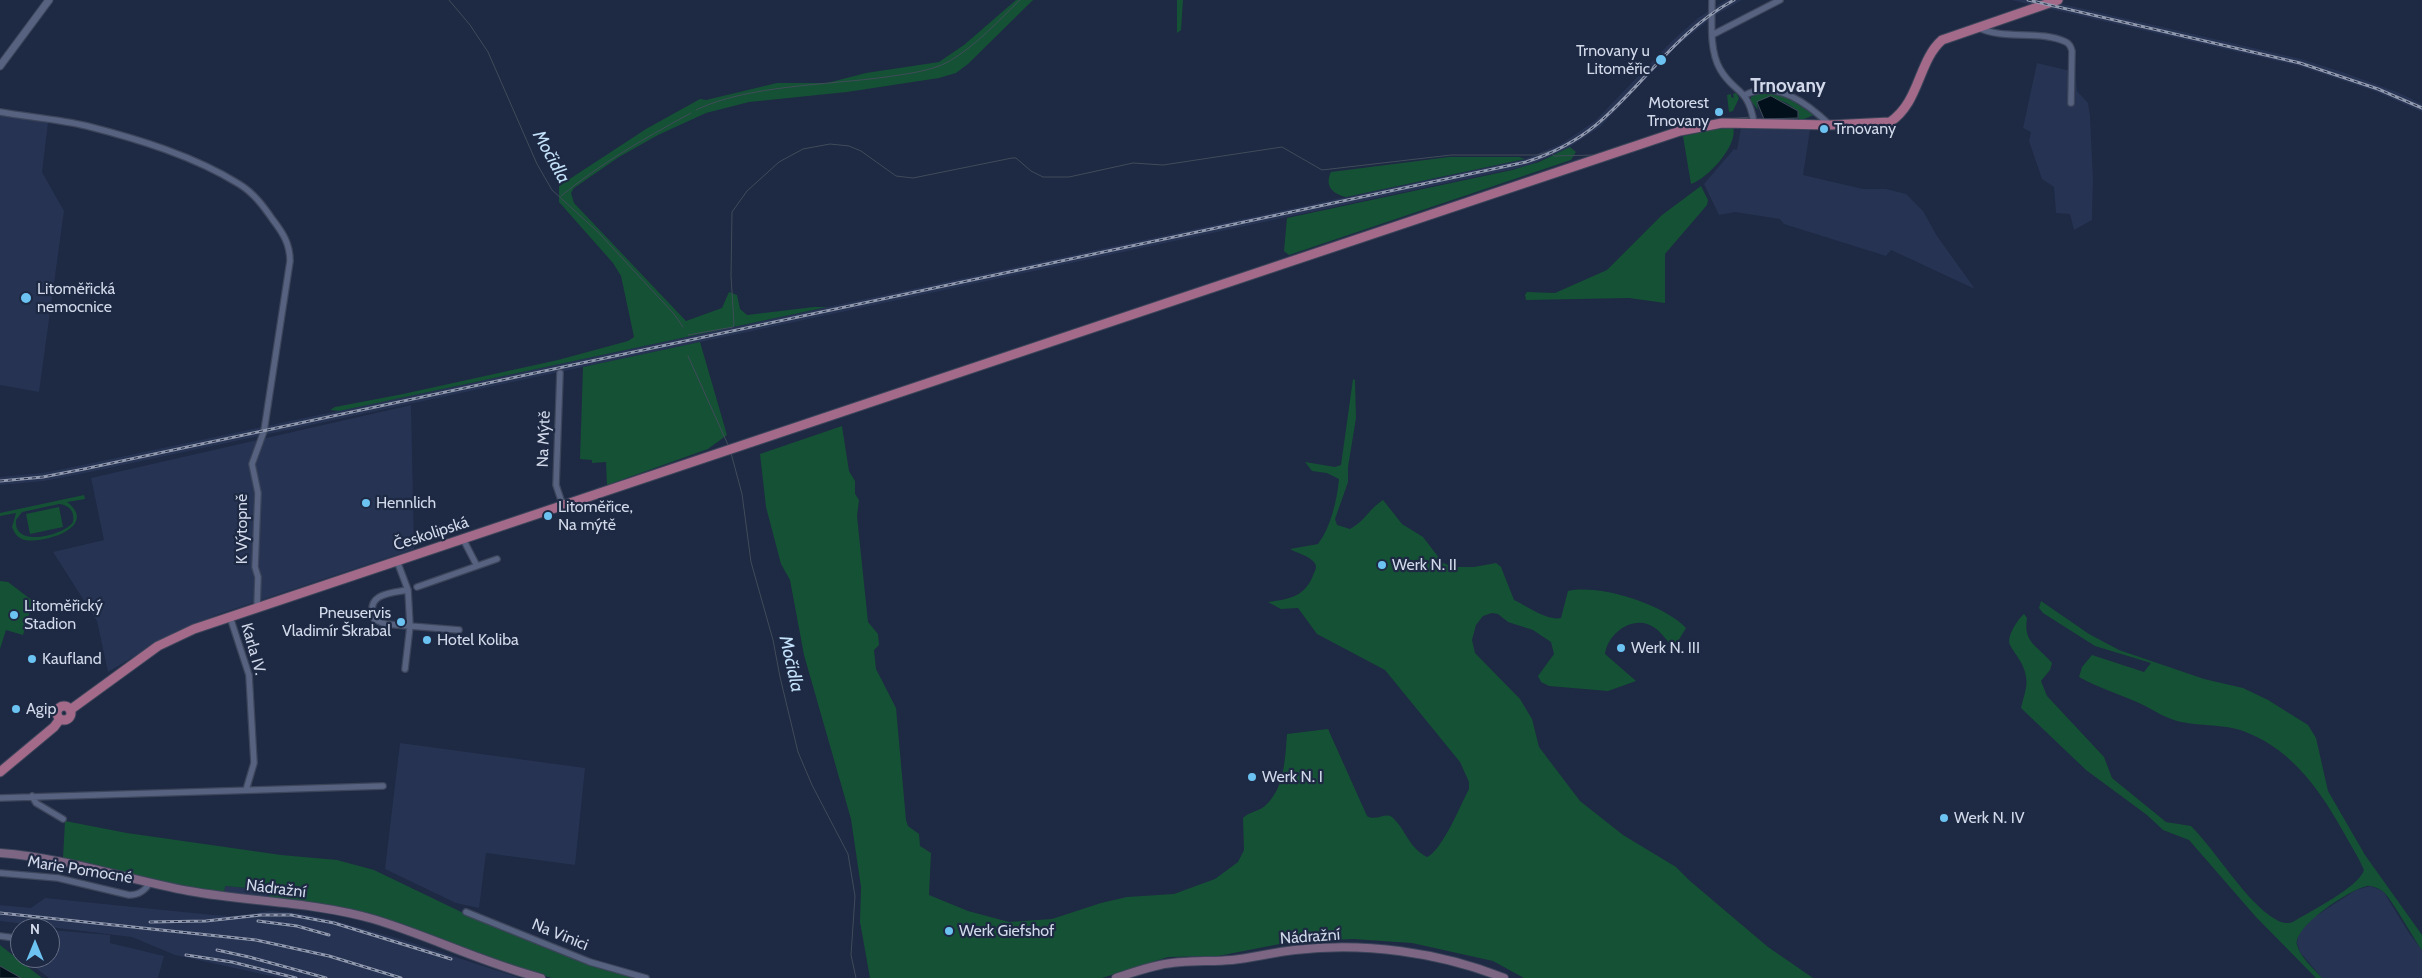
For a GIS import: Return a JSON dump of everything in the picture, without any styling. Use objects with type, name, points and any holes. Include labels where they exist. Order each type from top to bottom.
[{"type":"main road","name":"Českolipská","points":[[0,772],[60,719],[57,714],[59,709],[66,707],[70,710],[170,639],[257,607],[1680,131],[1722,123],[1754,122],[1830,125],[1884,123],[1896,118],[1918,86],[1936,45],[1948,37],[2058,0]]},
{"type":"main road","name":"Nádražní","points":[[0,852],[59,860],[150,882],[225,897],[308,907],[371,919],[494,964],[541,978]]},
{"type":"main road","name":"Nádražní","points":[[1116,978],[1160,965],[1232,960],[1296,950],[1329,948],[1395,950],[1467,966],[1504,978]]},
{"type":"street","points":[[0,66],[49,0]]},
{"type":"street","points":[[1712,0],[1712,35],[1716,62],[1720,69],[1745,95],[1750,103],[1754,122]]},
{"type":"street","points":[[1712,35],[1780,0]]},
{"type":"street","points":[[1977,27],[1987,32],[2042,37],[2065,42],[2070,45],[2072,51],[2071,103]]},
{"type":"street","points":[[1745,95],[1762,89],[1786,93],[1820,115],[1830,125]]},
{"type":"street","name":"K Výtopně","points":[[0,112],[85,125],[166,150],[240,184],[260,202],[284,235],[290,248],[290,261],[264,431],[252,464],[258,493],[255,567],[258,577],[257,607]]},
{"type":"street","name":"Na Mýtě","points":[[560,373],[556,485],[563,506]]},
{"type":"street","points":[[463,539],[477,566]]},
{"type":"street","points":[[418,587],[497,560]]},
{"type":"street","points":[[398,561],[408,590],[410,626],[405,669]]},
{"type":"street","points":[[408,590],[379,596],[372,604],[371,611],[374,619],[380,622],[410,626],[459,630]]},
{"type":"street","name":"Karla IV.","points":[[230,617],[249,676],[254,763],[246,790]]},
{"type":"street","points":[[0,798],[383,786]]},
{"type":"street","points":[[32,796],[36,803],[63,819]]},
{"type":"street","name":"Marie Pomocné","points":[[0,873],[58,878],[129,895],[140,893],[146,889],[150,882]]},
{"type":"street","name":"Na Vinici","points":[[466,912],[590,962],[646,978]]},
{"type":"shaded area","points":[[1726,0],[1742,0],[1714,16],[1678,45],[1600,127],[1565,150],[1527,166],[85,473],[44,481],[0,485],[0,477],[43,473],[83,465],[1525,159],[1561,144],[1595,121],[1673,40],[1698,18]]},
{"type":"shaded area","points":[[2011,0],[2045,0],[2301,59],[2397,92],[2422,104],[2422,112],[2377,92],[2299,66]]},
{"type":"shaded area","points":[[2037,63],[2075,72],[2077,91],[2088,103],[2093,180],[2092,220],[2074,230],[2070,214],[2056,213],[2054,187],[2042,179],[2029,141],[2031,132],[2023,128]]},
{"type":"shaded area","points":[[1771,96],[1798,111],[1798,118],[1764,119],[1757,102]]},
{"type":"shaded area","name":"Litoměřická nemocnice","points":[[0,115],[48,123],[42,172],[64,211],[39,392],[0,385]]},
{"type":"shaded area","points":[[1741,128],[1810,130],[1803,175],[1863,189],[1886,189],[1906,194],[1923,211],[1937,236],[1975,289],[1891,250],[1886,256],[1784,224],[1780,219],[1735,212],[1719,215],[1704,184],[1734,149],[1737,150]]},
{"type":"shaded area","points":[[411,405],[414,549],[219,614],[177,631],[108,672],[97,621],[53,552],[104,540],[91,478]]},
{"type":"shaded area","points":[[400,743],[585,768],[575,865],[486,853],[479,908],[456,903],[385,869]]},
{"type":"shaded area","points":[[225,886],[270,890],[269,899],[224,894]]},
{"type":"shaded area","points":[[2370,886],[2383,891],[2422,950],[2422,978],[2322,978],[2300,952],[2297,943],[2299,932],[2311,919],[2356,890]]},
{"type":"shaded area","points":[[45,898],[213,915],[232,916],[270,911],[298,913],[329,919],[400,939],[520,978],[280,978],[175,955],[132,937],[60,928],[60,918],[10,918],[10,922],[0,921],[0,905],[31,908]]},
{"type":"shaded area","points":[[60,931],[110,935],[110,943],[164,956],[158,978],[49,978],[36,968],[60,968]]},
{"type":"shaded area","points":[[0,966],[21,978],[0,978]]},
{"type":"green space","points":[[1016,0],[1033,0],[968,64],[956,73],[939,78],[847,92],[749,102],[706,113],[658,135],[619,157],[574,188],[571,193],[574,203],[686,321],[722,308],[729,292],[737,295],[740,309],[747,315],[827,307],[339,411],[330,410],[335,407],[558,360],[628,341],[634,337],[621,276],[613,263],[559,202],[559,186],[646,129],[700,99],[706,100],[777,83],[827,83],[866,73],[939,62],[964,45]]},
{"type":"green space","points":[[1177,0],[1183,0],[1181,30],[1177,33]]},
{"type":"green space","points":[[1763,92],[1785,96],[1814,115],[1799,121],[1798,111],[1783,101],[1774,99],[1757,103],[1758,110],[1751,101],[1751,97]]},
{"type":"green space","points":[[1736,93],[1739,98],[1733,111],[1729,112],[1727,95],[1731,94],[1731,97],[1734,98],[1733,94]]},
{"type":"green space","points":[[1733,127],[1734,134],[1727,152],[1713,169],[1691,184],[1683,136]]},
{"type":"green space","points":[[1570,147],[1576,152],[1571,160],[1289,255],[1284,251],[1287,218],[1512,170],[1539,162]]},
{"type":"green space","points":[[1449,157],[1519,157],[1525,159],[1346,197],[1337,194],[1329,185],[1331,172]]},
{"type":"green space","points":[[1701,186],[1708,200],[1707,205],[1665,254],[1665,303],[1629,298],[1526,300],[1525,295],[1527,292],[1555,293],[1607,270],[1662,215]]},
{"type":"green space","points":[[700,342],[727,435],[708,449],[607,485],[606,462],[592,463],[592,460],[580,459],[583,367]]},
{"type":"green space","points":[[1353,379],[1355,380],[1356,418],[1348,467],[1348,482],[1335,519],[1337,525],[1350,529],[1383,500],[1402,524],[1423,537],[1443,563],[1454,567],[1474,567],[1496,563],[1501,567],[1514,600],[1543,615],[1561,618],[1568,591],[1597,590],[1647,604],[1676,619],[1686,628],[1674,648],[1658,630],[1647,624],[1631,624],[1617,632],[1607,646],[1605,654],[1636,681],[1608,691],[1549,686],[1541,682],[1538,676],[1554,654],[1551,642],[1533,630],[1508,622],[1498,614],[1492,613],[1483,616],[1476,625],[1472,640],[1475,653],[1520,699],[1532,719],[1539,747],[1580,801],[1623,835],[1676,867],[1768,947],[1813,978],[1524,978],[1493,961],[1412,943],[1353,939],[1290,942],[1218,956],[1168,957],[1102,978],[870,978],[860,922],[861,887],[851,819],[804,655],[790,580],[781,564],[766,507],[760,454],[842,426],[849,471],[855,481],[855,494],[859,500],[857,516],[868,622],[878,634],[879,645],[874,650],[876,669],[896,708],[906,820],[908,826],[919,834],[920,846],[931,853],[929,895],[968,911],[1009,922],[1052,919],[1101,903],[1127,897],[1174,894],[1215,879],[1238,862],[1244,850],[1243,818],[1266,805],[1277,790],[1283,772],[1287,734],[1328,729],[1367,816],[1374,818],[1390,816],[1393,818],[1420,853],[1427,857],[1433,853],[1445,837],[1469,789],[1469,782],[1460,762],[1385,670],[1317,634],[1298,608],[1281,609],[1268,602],[1291,598],[1297,595],[1307,587],[1316,568],[1312,560],[1290,549],[1318,544],[1323,537],[1333,513],[1339,479],[1327,473],[1312,471],[1305,462],[1335,467],[1341,465]]},
{"type":"green space","points":[[84,495],[85,499],[67,502],[75,511],[77,520],[72,527],[63,533],[41,540],[20,538],[12,527],[16,513],[0,516],[0,513]],"holes":[[[59,504],[68,507],[73,515],[73,522],[68,527],[51,535],[40,537],[31,537],[17,529],[16,520],[22,512]]]},
{"type":"green space","points":[[59,507],[63,527],[30,534],[26,514]]},
{"type":"green space","name":"Litoměřický Stadion","points":[[0,581],[8,582],[33,601],[23,635],[6,630],[0,649]]},
{"type":"green space","points":[[2041,601],[2089,634],[2119,650],[2204,679],[2243,688],[2268,700],[2308,725],[2316,738],[2328,791],[2365,855],[2422,935],[2422,950],[2385,894],[2381,890],[2367,886],[2349,894],[2324,910],[2304,928],[2298,937],[2297,945],[2301,954],[2322,978],[2316,978],[2256,917],[2189,840],[2163,830],[2147,815],[2086,770],[2021,708],[2026,689],[2026,677],[2022,664],[2009,642],[2013,628],[2024,614],[2027,618],[2026,626],[2029,638],[2052,663],[2050,670],[2041,681],[2047,696],[2104,757],[2112,778],[2166,822],[2191,826],[2243,889],[2264,911],[2280,921],[2286,923],[2293,922],[2353,884],[2364,870],[2335,818],[2316,789],[2305,775],[2279,751],[2264,741],[2240,730],[2222,726],[2186,723],[2172,719],[2079,677],[2082,667],[2092,655],[2144,672],[2151,663],[2095,646],[2043,613],[2039,608]]},
{"type":"green space","points":[[65,821],[127,833],[281,855],[337,860],[374,870],[482,922],[589,965],[635,978],[552,978],[524,971],[386,921],[269,899],[270,890],[225,886],[224,894],[151,880],[63,858]]},
{"type":"green space","points":[[0,945],[10,953],[10,968],[29,968],[42,978],[21,978],[0,966]]},
{"type":"waterway","name":"Močidla","points":[[449,0],[470,25],[488,52],[537,164],[552,190],[598,232],[674,314],[683,327]]},
{"type":"waterway","points":[[696,110],[739,95],[789,87],[886,77],[934,68],[948,62],[968,49],[1020,0]]},
{"type":"waterway","points":[[561,196],[624,152],[691,113]]},
{"type":"waterway","points":[[1725,119],[1751,117]]},
{"type":"waterway","points":[[1755,118],[1764,119]]},
{"type":"waterway","points":[[1696,124],[1711,121]]},
{"type":"waterway","points":[[688,335],[733,327],[731,276],[732,212],[747,191],[779,162],[803,149],[830,144],[849,146],[861,151],[896,176],[913,178],[1012,158],[1016,158],[1031,171],[1043,177],[1069,177],[1133,163],[1163,165],[1282,147],[1322,170],[1451,155],[1537,155],[1550,151],[1554,156],[1594,155]]},
{"type":"waterway","name":"Močidla","points":[[688,356],[729,447]]},
{"type":"waterway","name":"Močidla","points":[[731,453],[742,494],[751,562],[773,640],[798,752],[812,785],[848,854],[855,896],[851,955],[856,978]]},
{"type":"railway","points":[[0,481],[43,477],[84,469],[1526,162],[1562,147],[1596,125],[1614,109],[1677,43],[1713,13],[1734,0]]},
{"type":"railway","points":[[2028,0],[2300,63],[2378,89],[2422,108]]},
{"type":"railway","points":[[0,913],[256,940],[329,956],[401,978]]},
{"type":"railway","points":[[150,922],[206,921],[261,915],[291,915],[334,923],[451,959]]},
{"type":"railway","points":[[258,921],[297,926],[329,935]]},
{"type":"railway","points":[[217,950],[326,978]]},
{"type":"railway","points":[[186,955],[232,962],[296,978]]},
{"type":"place","name":"Trnovany u Litoměřic","points":[[1661,60]]},
{"type":"place","name":"Motorest Trnovany","points":[[1719,112]]},
{"type":"place","name":"Trnovany","points":[[1824,129]]},
{"type":"place","name":"Litoměřická nemocnice","points":[[26,298]]},
{"type":"place","name":"Hennlich","points":[[366,503]]},
{"type":"place","name":"Litoměřice, Na mýtě","points":[[548,516]]},
{"type":"place","name":"Werk N. II","points":[[1382,565]]},
{"type":"place","name":"Litoměřický Stadion","points":[[14,615]]},
{"type":"place","name":"Pneuservis Vladimír Škrabal","points":[[401,622]]},
{"type":"place","name":"Hotel Koliba","points":[[427,640]]},
{"type":"place","name":"Werk N. III","points":[[1621,648]]},
{"type":"place","name":"Kaufland","points":[[32,659]]},
{"type":"place","name":"Agip","points":[[16,709]]},
{"type":"place","name":"Werk N. I","points":[[1252,777]]},
{"type":"place","name":"Werk N. IV","points":[[1944,818]]},
{"type":"place","name":"Werk Giefshof","points":[[949,931]]},
{"type":"district","name":"Trnovany","points":[[1788,86]]}]
